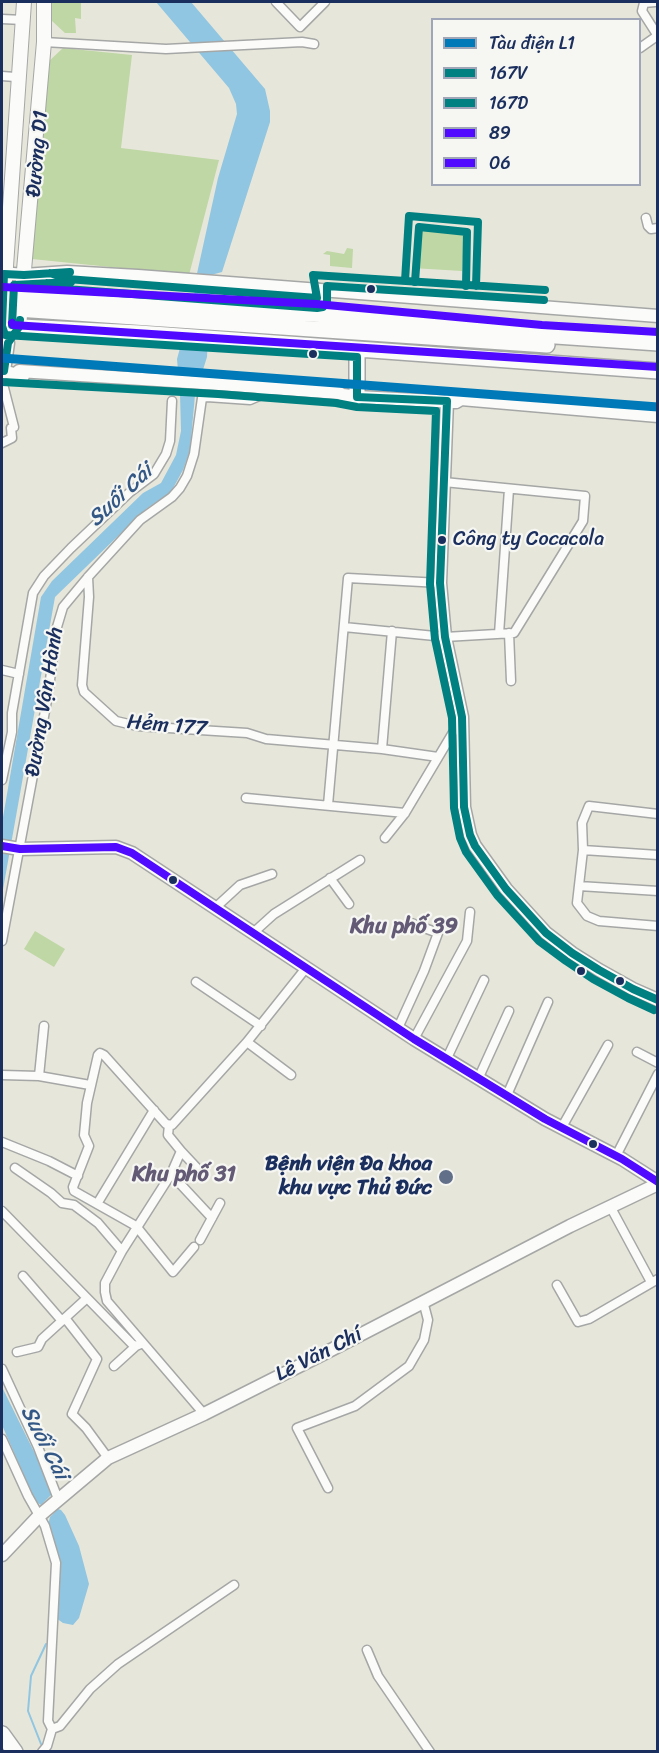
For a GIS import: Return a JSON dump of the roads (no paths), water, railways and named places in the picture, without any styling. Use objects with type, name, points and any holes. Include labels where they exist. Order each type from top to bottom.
[{"type":"highway","points":[[315,314],[317,295]]},
{"type":"highway","points":[[22,304],[41,300],[231,345],[657,371]]},
{"type":"highway","points":[[41,300],[60,312]]},
{"type":"highway","points":[[2,302],[139,325]]},
{"type":"highway","points":[[7,331],[315,314],[541,335],[657,343]]},
{"type":"highway","points":[[233,317],[657,352]]},
{"type":"highway","points":[[357,353],[657,378]]},
{"type":"highway","points":[[350,396],[357,353]]},
{"type":"highway","points":[[2,1734],[15,1752]]},
{"type":"highway","points":[[2,1748],[4,1752]]},
{"type":"main road","name":"Đường D1","points":[[7,331],[22,304],[44,42],[44,2]]},
{"type":"main road","name":"Đường D1","points":[[6,374],[7,331],[2,302],[3,273],[12,75],[21,39],[22,8]]},
{"type":"main road","points":[[21,39],[44,42]]},
{"type":"main road","points":[[3,273],[24,275],[50,273],[226,286],[657,323]]},
{"type":"main road","points":[[317,295],[657,316]]},
{"type":"main road","points":[[6,374],[19,371],[142,382],[339,393],[350,396],[451,402],[461,406],[657,424]]},
{"type":"main road","points":[[218,387],[339,399],[350,396]]},
{"type":"main road","points":[[451,402],[461,399],[657,416]]},
{"type":"main road","points":[[451,402],[444,482],[440,583],[445,637],[462,717],[466,821],[475,846],[484,859],[527,913],[559,944],[599,970],[657,1000]]},
{"type":"main road","points":[[12,848],[116,847],[132,853],[414,1039],[562,1127],[616,1156],[657,1183]]},
{"type":"main road","name":"Lê Văn Chí","points":[[2,1555],[39,1516],[108,1458],[204,1414],[657,1183]]},
{"type":"street","points":[[276,2],[300,27],[325,2]]},
{"type":"street","points":[[641,47],[657,36],[642,11],[643,2],[655,2]]},
{"type":"street","points":[[2,19],[22,8]]},
{"type":"street","points":[[44,42],[166,49],[302,42],[314,44]]},
{"type":"street","points":[[646,218],[651,229],[657,228]]},
{"type":"street","points":[[2,443],[12,438],[11,428],[14,427],[6,374]]},
{"type":"street","name":"Đường Vận Hành","points":[[2,941],[12,848],[48,695],[57,627],[63,607],[140,520],[172,497],[180,488],[187,476],[194,454],[202,398],[250,400],[266,393]]},
{"type":"street","name":"Đường Vận Hành","points":[[2,780],[12,732],[12,713],[31,602],[37,585],[71,548],[130,492],[154,474],[166,454],[170,441],[172,401]]},
{"type":"street","points":[[344,627],[445,637],[514,633],[583,521],[585,496],[444,482]]},
{"type":"street","points":[[499,634],[509,489]]},
{"type":"street","name":"Hẻm 177","points":[[88,577],[89,597],[82,685],[84,692],[110,718],[137,726],[247,733],[268,740],[382,749],[438,757]]},
{"type":"street","points":[[328,805],[348,578],[440,583]]},
{"type":"street","points":[[382,749],[392,631]]},
{"type":"street","points":[[509,633],[511,681]]},
{"type":"street","points":[[2,670],[19,674]]},
{"type":"street","points":[[385,838],[405,813],[462,717]]},
{"type":"street","points":[[246,798],[405,813]]},
{"type":"street","points":[[657,814],[588,806],[582,823],[583,850],[577,903],[587,915],[599,921],[657,926]]},
{"type":"street","points":[[583,850],[657,855]]},
{"type":"street","points":[[253,933],[274,914],[360,860]]},
{"type":"street","points":[[215,908],[240,885],[272,874]]},
{"type":"street","points":[[330,878],[349,904]]},
{"type":"street","points":[[579,886],[657,891]]},
{"type":"street","points":[[414,1039],[467,941],[470,912]]},
{"type":"street","points":[[398,1028],[424,971],[438,933],[411,923]]},
{"type":"street","points":[[169,1125],[174,1123],[261,1026],[306,968]]},
{"type":"street","points":[[447,1058],[484,980]]},
{"type":"street","points":[[196,982],[261,1026]]},
{"type":"street","points":[[507,1095],[548,1002]]},
{"type":"street","points":[[479,1077],[509,1011]]},
{"type":"street","points":[[39,1076],[44,1026]]},
{"type":"street","points":[[247,1042],[291,1075]]},
{"type":"street","points":[[562,1127],[608,1045]]},
{"type":"street","points":[[637,1052],[657,1063]]},
{"type":"street","points":[[169,1125],[101,1053],[98,1055],[90,1085],[84,1135],[89,1146],[73,1187],[74,1191],[136,1226],[173,1272],[194,1248]]},
{"type":"street","points":[[616,1156],[657,1074]]},
{"type":"street","points":[[2,1075],[39,1076],[90,1085]]},
{"type":"street","points":[[98,1204],[154,1110]]},
{"type":"street","points":[[169,1125],[168,1135],[196,1167]]},
{"type":"street","points":[[2,1142],[49,1161],[78,1176]]},
{"type":"street","points":[[181,1151],[171,1174],[122,1251],[105,1283],[105,1292],[107,1301],[140,1344],[204,1414]]},
{"type":"street","points":[[15,1168],[62,1203],[74,1204],[98,1223],[122,1251]]},
{"type":"street","points":[[171,1174],[212,1218]]},
{"type":"street","points":[[200,1239],[220,1203]]},
{"type":"street","points":[[557,1285],[578,1322],[589,1319],[654,1280],[610,1206]]},
{"type":"street","points":[[2,1211],[132,1344],[140,1344]]},
{"type":"street","points":[[23,1276],[97,1359],[72,1414],[86,1428],[108,1458]]},
{"type":"street","points":[[16,1352],[38,1347],[42,1339],[87,1298]]},
{"type":"street","points":[[328,1488],[297,1428],[355,1406],[409,1366],[424,1340],[428,1320],[423,1301]]},
{"type":"street","points":[[114,1366],[140,1344]]},
{"type":"street","points":[[2,1369],[38,1447],[58,1499]]},
{"type":"street","points":[[2,1439],[52,1545],[56,1563],[48,1721],[52,1729],[47,1746],[42,1752]]},
{"type":"street","points":[[52,1729],[60,1726],[90,1689],[118,1664],[234,1585]]},
{"type":"street","points":[[367,1650],[378,1676],[430,1752]]},
{"type":"water","points":[[156,2],[191,2],[265,89],[270,122],[222,272],[211,275],[207,357],[195,395],[190,450],[183,470],[171,492],[146,509],[55,597],[2,895],[2,823],[41,597],[52,581],[143,493],[161,483],[176,455],[181,431],[177,359],[194,297],[218,178],[237,114],[236,104],[229,88]]},
{"type":"water","points":[[2,1387],[52,1488],[53,1493],[41,1505],[35,1501],[2,1425]]},
{"type":"water","points":[[58,1509],[65,1515],[79,1546],[89,1584],[79,1618],[73,1625],[63,1623],[56,1618],[59,1559],[48,1525],[50,1517]]},
{"type":"waterway","name":"Suối Cái","points":[[41,1744],[28,1711],[31,1676],[46,1644]]},
{"type":"metro line","name":"L1","points":[[2,358],[658,407]]},
{"type":"place","name":"Công ty Cocacola","points":[[442,540]]},
{"type":"place","name":"Bệnh viện Đa khoa khu vực Thủ Đức","points":[[446,1177]]},
{"type":"district","name":"Khu phố 39","points":[[404,927]]},
{"type":"district","name":"Khu phố 31","points":[[184,1175]]}]
